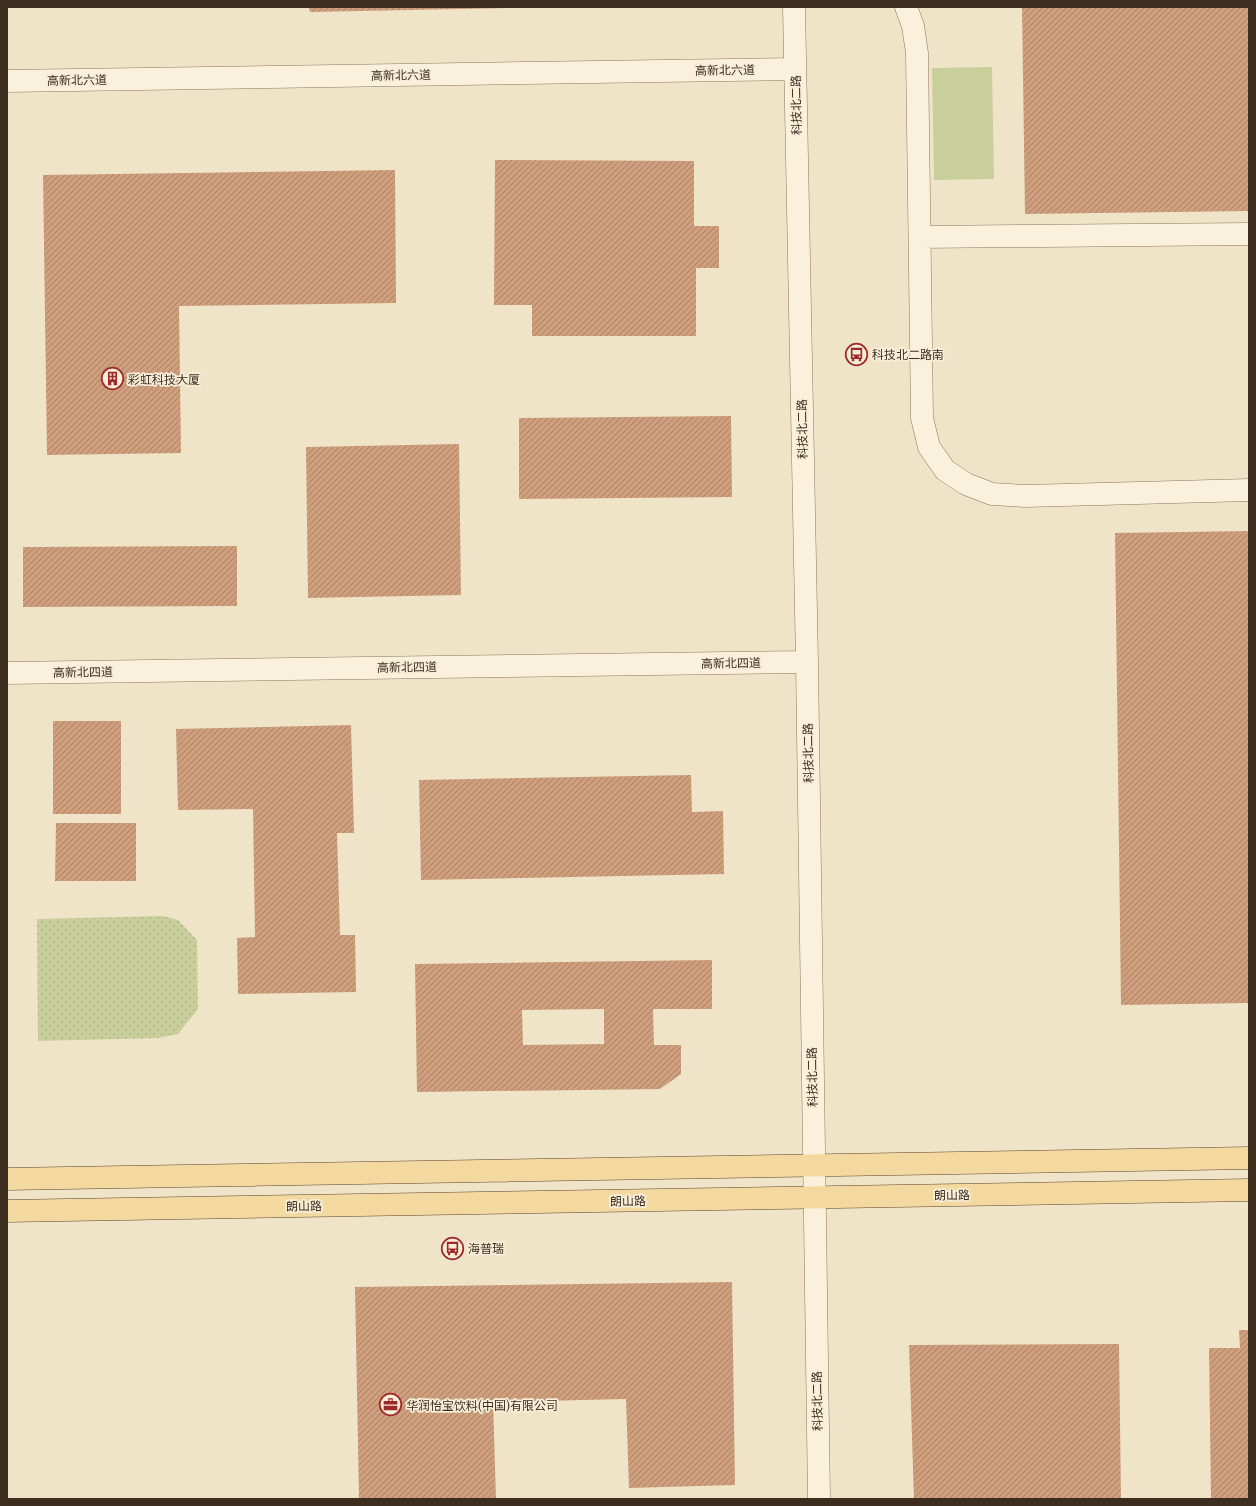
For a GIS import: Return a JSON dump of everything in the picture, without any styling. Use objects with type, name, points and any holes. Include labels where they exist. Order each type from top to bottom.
[{"type":"main road","points":[[7,1178],[1249,1158]]},
{"type":"main road","name":"朗山路","points":[[7,1212],[1249,1190]]},
{"type":"street","name":"科技北二路","points":[[794,7],[807,662],[813,1165],[819,1499]]},
{"type":"street","points":[[906,7],[912,26],[917,53],[922,418],[929,447],[945,470],[966,484],[992,494],[1034,496],[1249,490]]},
{"type":"street","name":"高新北六道","points":[[7,81],[795,69]]},
{"type":"street","points":[[920,237],[1249,234]]},
{"type":"street","name":"高新北四道","points":[[7,673],[807,662]]},
{"type":"green space","points":[[992,67],[994,179],[934,180],[932,68]]},
{"type":"green space","points":[[163,916],[178,920],[197,940],[198,1009],[178,1034],[159,1038],[38,1041],[37,919]]},
{"type":"building","points":[[309,7],[510,7],[510,8],[310,12]]},
{"type":"building","points":[[1022,7],[1249,7],[1249,211],[1025,214]]},
{"type":"building","points":[[495,160],[694,161],[694,226],[719,226],[719,268],[696,268],[696,336],[532,336],[532,305],[494,305]]},
{"type":"building","name":"彩虹科技大厦","points":[[395,170],[396,303],[179,306],[181,453],[47,455],[43,175]]},
{"type":"building","points":[[731,416],[732,497],[519,499],[519,418]]},
{"type":"building","points":[[459,444],[461,595],[308,598],[306,447]]},
{"type":"building","points":[[1249,531],[1249,1003],[1121,1005],[1115,533]]},
{"type":"building","points":[[237,546],[237,606],[23,607],[23,547]]},
{"type":"building","points":[[53,721],[121,721],[121,814],[53,814]]},
{"type":"building","points":[[351,725],[354,833],[337,833],[340,935],[355,935],[356,992],[238,994],[237,938],[255,937],[253,809],[178,810],[176,729]]},
{"type":"building","points":[[691,775],[692,812],[723,811],[724,874],[421,880],[419,780]]},
{"type":"building","points":[[56,823],[136,823],[136,881],[55,881]]},
{"type":"building","points":[[712,960],[712,1009],[653,1009],[654,1045],[681,1045],[681,1074],[660,1089],[417,1092],[415,964]],"holes":[[[604,1009],[604,1044],[523,1045],[522,1010]]]},
{"type":"building","points":[[732,1282],[735,1485],[629,1488],[626,1399],[493,1402],[496,1499],[359,1499],[355,1287]]},
{"type":"building","points":[[1239,1330],[1249,1330],[1249,1499],[1211,1499],[1209,1348],[1240,1348]]},
{"type":"building","points":[[1119,1344],[1121,1499],[914,1499],[909,1345]]},
{"type":"place","name":"科技北二路南","points":[[856,354]]},
{"type":"place","name":"彩虹科技大厦","points":[[113,379]]},
{"type":"place","name":"海普瑞","points":[[452,1248]]},
{"type":"place","name":"华润怡宝饮料(中国)有限公司","points":[[390,1405]]}]
